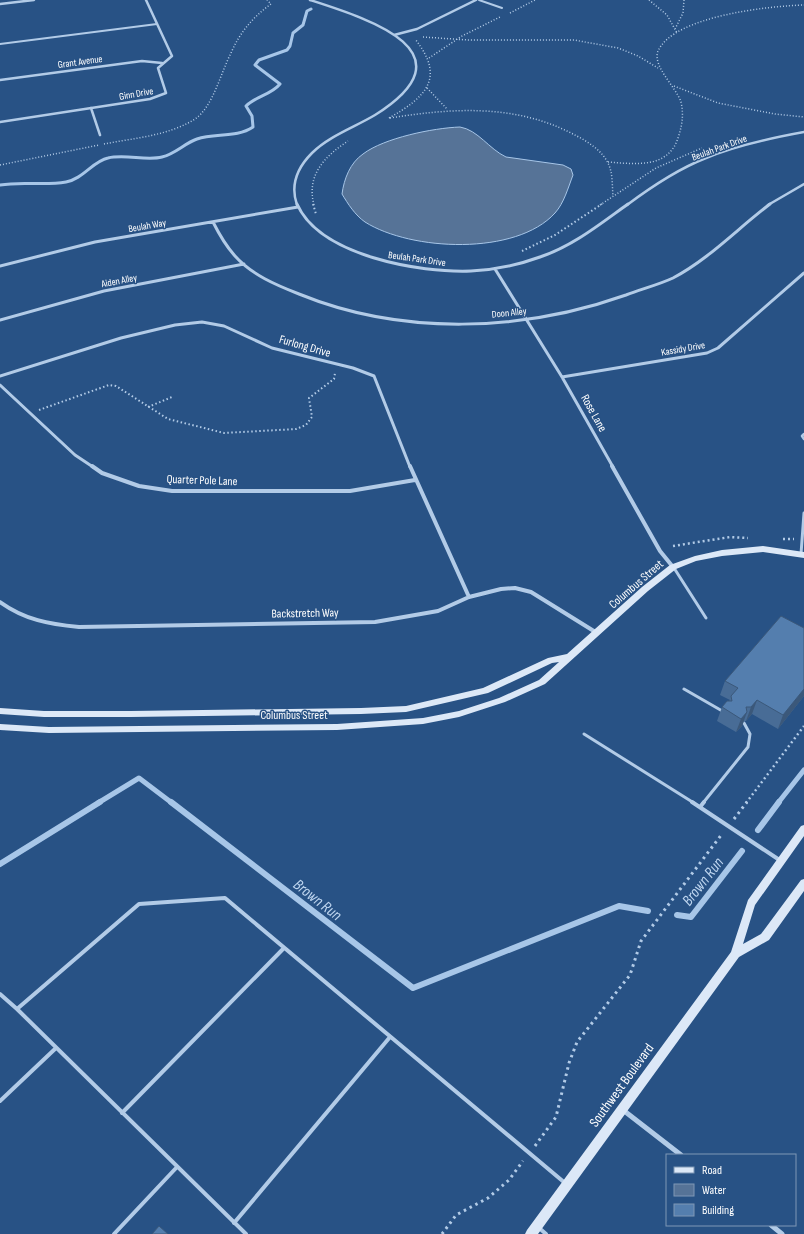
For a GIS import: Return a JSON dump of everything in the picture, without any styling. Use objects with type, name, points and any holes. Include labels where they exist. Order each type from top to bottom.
[{"type":"street","points":[[0,4],[34,0]]},
{"type":"street","name":"Ginn Drive","points":[[0,122],[163,96],[166,90],[158,68],[162,62],[172,56],[146,0]]},
{"type":"street","points":[[298,207],[295,197],[296,177],[313,151],[333,137],[392,104],[414,81],[418,66],[415,55],[409,47],[393,35],[370,22],[310,0]]},
{"type":"street","points":[[393,35],[417,29],[477,0]]},
{"type":"street","name":"Grant Avenue","points":[[0,80],[142,61],[162,62]]},
{"type":"street","points":[[91,108],[100,134]]},
{"type":"street","name":"Beulah Park Drive","points":[[298,207],[304,216],[317,229],[335,242],[372,258],[397,265],[466,272],[495,269],[526,262],[560,249],[579,239],[646,192],[694,164],[761,141],[804,132]]},
{"type":"street","name":"Doon Alley","points":[[213,222],[219,234],[244,264],[270,281],[302,297],[340,309],[384,319],[461,324],[526,319],[599,304],[670,279],[687,270],[764,209],[796,187],[804,184]]},
{"type":"street","name":"Beulah Way","points":[[0,266],[95,242],[298,207]]},
{"type":"street","name":"Aiden Alley","points":[[0,320],[104,291],[244,264]]},
{"type":"street","name":"Rose Lane","points":[[495,269],[562,377],[660,551],[673,567]]},
{"type":"street","name":"Kassidy Drive","points":[[562,377],[707,353],[718,348],[804,273]]},
{"type":"street","name":"Furlong Drive","points":[[0,376],[108,342],[168,327],[194,323],[222,325],[258,343],[308,358],[353,368],[374,376],[415,480],[469,597]]},
{"type":"street","name":"Quarter Pole Lane","points":[[0,385],[74,455],[102,473],[146,487],[172,491],[350,491],[415,480]]},
{"type":"street","name":"Columbus Street","points":[[0,727],[49,730],[337,727],[423,721],[459,714],[502,700],[542,682],[673,567],[722,553],[763,549],[803,555]]},
{"type":"street","name":"Backstretch Way","points":[[0,602],[16,614],[34,620],[79,627],[375,622],[402,619],[438,611],[469,597],[501,589],[515,588],[531,592],[598,634]]},
{"type":"street","name":"Columbus Street","points":[[0,711],[44,714],[131,714],[406,709],[485,691],[551,660],[571,657]]},
{"type":"street","name":"Southwest Boulevard","points":[[534,1230],[566,1184],[735,954],[751,903],[804,829]]},
{"type":"street","name":"Southwest Boulevard","points":[[735,954],[765,937],[804,883]]},
{"type":"street","points":[[622,1108],[680,1154]]},
{"type":"street","points":[[771,1226],[782,1234]]},
{"type":"lane","points":[[477,0],[502,8]]},
{"type":"lane","points":[[0,44],[156,24]]},
{"type":"lane","points":[[804,434],[802,436],[804,439]]},
{"type":"lane","points":[[803,555],[804,513]]},
{"type":"lane","points":[[673,567],[706,618]]},
{"type":"lane","points":[[684,689],[725,712]]},
{"type":"lane","points":[[700,807],[748,747],[750,734],[744,724]]},
{"type":"lane","points":[[584,734],[700,807],[781,861]]},
{"type":"lane","points":[[17,1009],[139,904],[225,898],[566,1184]]},
{"type":"lane","points":[[122,1113],[284,948]]},
{"type":"lane","points":[[0,994],[246,1234]]},
{"type":"lane","points":[[234,1222],[390,1037]]},
{"type":"lane","points":[[0,1101],[56,1048]]},
{"type":"lane","points":[[114,1234],[178,1167]]},
{"type":"lane","points":[[534,1230],[546,1234]]},
{"type":"path","points":[[267,0],[272,4]]},
{"type":"path","points":[[509,13],[535,0]]},
{"type":"path","points":[[648,0],[658,6],[667,15],[674,30],[677,32]]},
{"type":"path","points":[[674,30],[683,13],[684,0]]},
{"type":"path","points":[[658,68],[658,52],[663,44],[677,32],[726,15],[763,8],[804,5]]},
{"type":"path","points":[[429,58],[457,40],[503,16]]},
{"type":"path","points":[[608,162],[631,163],[656,161],[667,157],[672,152],[682,128],[680,103],[673,86],[658,68],[636,54],[603,44],[587,41],[555,38],[457,40],[414,37],[425,48],[429,58],[430,71],[427,88],[409,107],[387,118],[448,110],[504,112],[528,116],[549,123],[567,130],[583,140],[608,162],[613,196]]},
{"type":"path","points":[[673,86],[718,103],[755,111],[804,117]]},
{"type":"path","points":[[427,88],[448,110]]},
{"type":"path","points":[[321,219],[316,214],[311,198],[312,181],[318,166],[327,156],[350,140]]},
{"type":"path","points":[[517,253],[551,238],[613,196],[672,161],[704,147]]},
{"type":"path","points":[[667,157],[672,161]]},
{"type":"path","points":[[30,414],[109,385],[116,386],[168,419],[224,433],[296,429],[310,422],[312,417],[309,398],[334,379],[335,365]]},
{"type":"path","points":[[148,407],[166,401],[172,397]]},
{"type":"path","points":[[442,1234],[456,1215],[488,1198],[509,1180],[556,1117],[569,1063],[577,1042],[630,975],[641,941],[804,726]]},
{"type":"water","points":[[460,127],[472,132],[506,157],[563,165],[571,169],[573,175],[563,200],[555,213],[538,227],[515,237],[490,242],[463,244],[435,243],[409,239],[385,232],[365,222],[355,213],[342,194],[346,177],[358,158],[372,148],[383,143],[409,135],[436,129]]},
{"type":"building","points":[[781,616],[804,628],[804,689],[783,715],[757,700],[751,707],[746,707],[747,712],[741,719],[722,707],[727,701],[732,701],[731,696],[738,688],[725,681]]},
{"type":"building","points":[[159,1226],[168,1234],[152,1234]]},
{"type":"waterway","points":[[0,185],[16,183],[50,184],[66,182],[78,177],[108,158],[156,158],[167,156],[197,139],[240,133],[253,127],[252,116],[246,106],[272,91],[280,84],[255,65],[259,60],[287,50],[290,46],[293,33],[303,25],[307,11],[311,9]]},
{"type":"waterway","name":"Brown Run","points":[[778,803],[804,770]]},
{"type":"waterway","name":"Brown Run","points":[[98,803],[139,778],[172,803]]},
{"type":"waterway","name":"Brown Run","points":[[0,864],[100,802]]},
{"type":"waterway","name":"Brown Run","points":[[171,802],[413,988],[619,906],[648,911]]},
{"type":"waterway","name":"Brown Run","points":[[758,830],[779,802]]},
{"type":"waterway","name":"Brown Run","points":[[677,915],[691,917],[742,851]]}]
